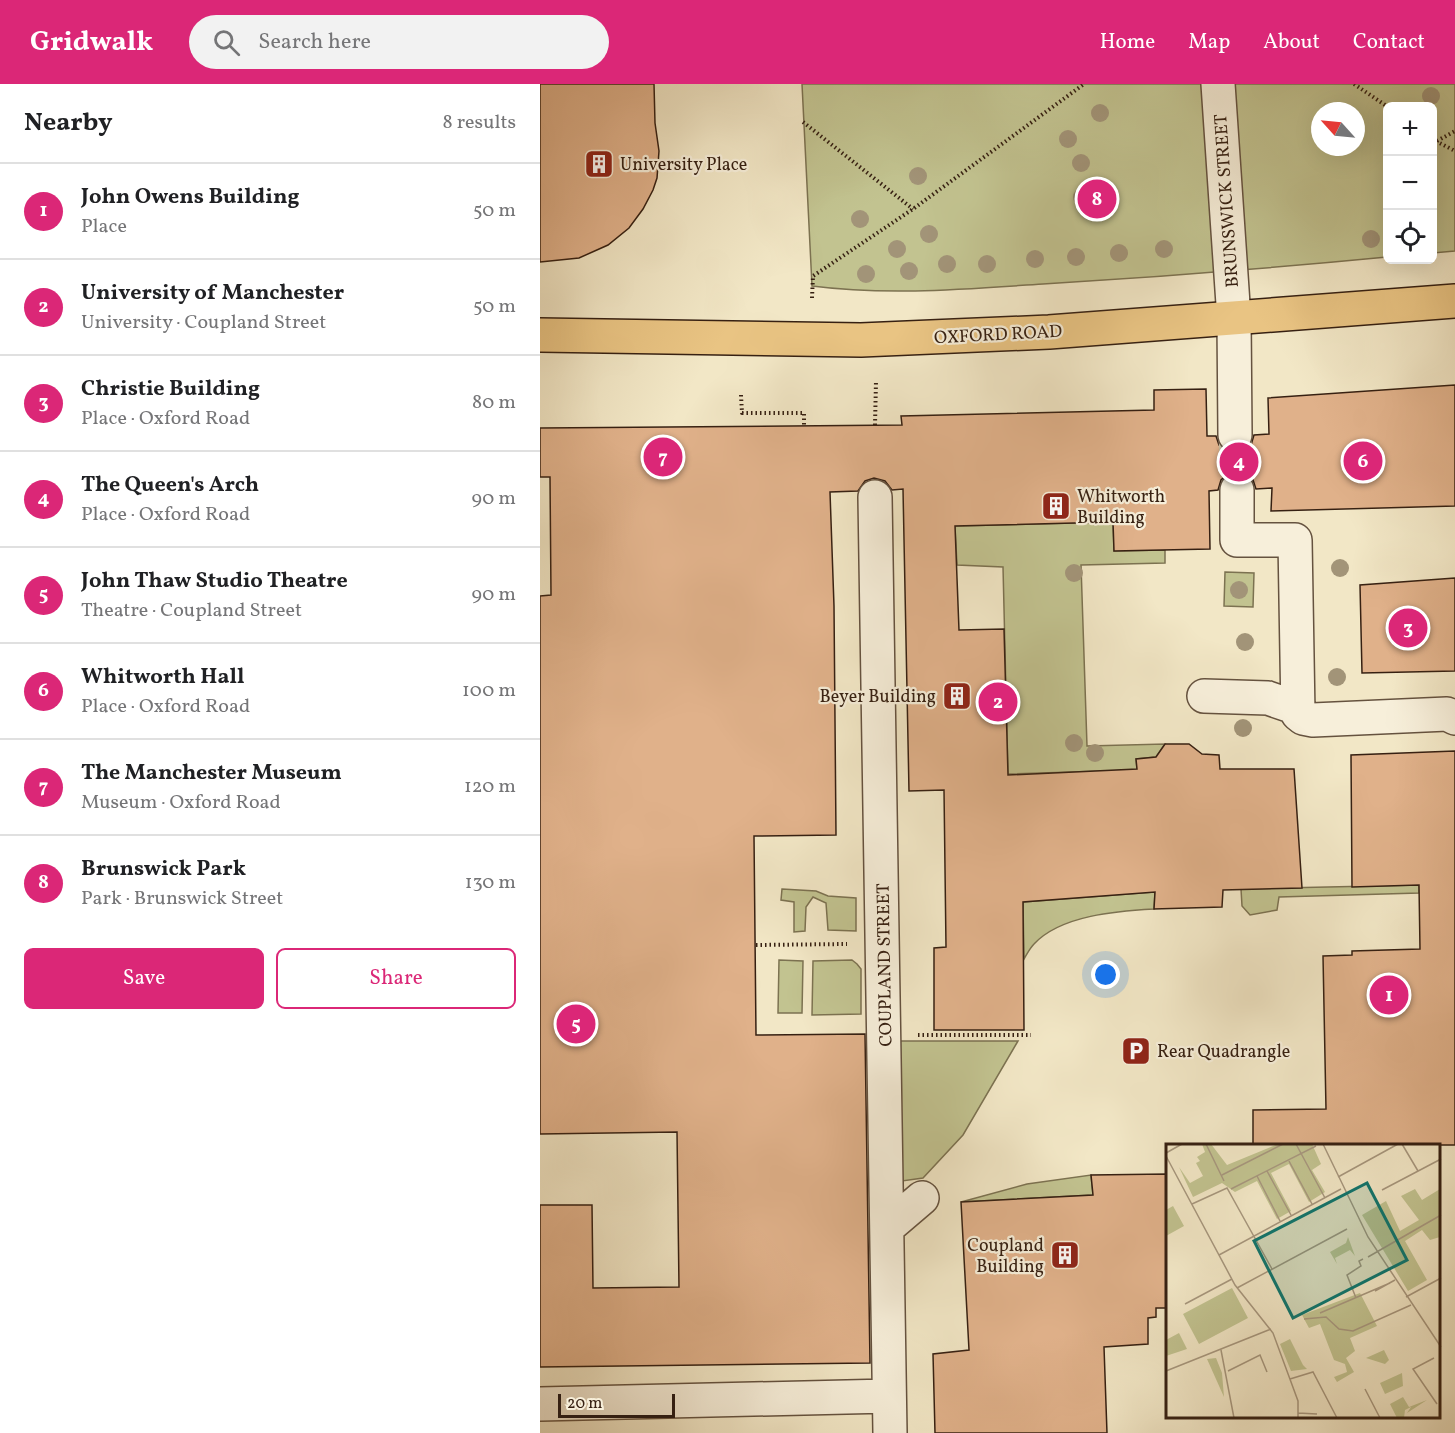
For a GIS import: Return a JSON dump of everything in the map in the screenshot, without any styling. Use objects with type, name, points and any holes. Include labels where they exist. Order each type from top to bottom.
[{"type":"main road","name":"OXFORD ROAD","points":[[540,335],[861,340],[1049,332],[1455,301]]},
{"type":"street","name":"BRUNSWICK STREET","points":[[1218,84],[1234,319],[1235,435]]},
{"type":"street","points":[[1237,490],[1237,540],[1295,540],[1298,714],[1308,720],[1447,714],[1455,718]]},
{"type":"street","name":"COUPLAND STREET","points":[[875,497],[884,944],[890,1433]]},
{"type":"street","points":[[1204,696],[1268,698],[1297,708]]},
{"type":"street","points":[[888,1227],[922,1198]]},
{"type":"street","points":[[540,1404],[889,1396]]},
{"type":"path","points":[[812,298],[813,276],[913,209],[1084,84]]},
{"type":"path","points":[[1354,84],[1383,104]]},
{"type":"path","points":[[803,122],[913,209]]},
{"type":"path","points":[[1437,139],[1455,131]]},
{"type":"path","points":[[1437,141],[1455,151]]},
{"type":"path","points":[[875,425],[876,381]]},
{"type":"path","points":[[741,395],[742,413],[804,413],[804,425]]},
{"type":"path","points":[[756,945],[884,944]]},
{"type":"path","points":[[885,1032],[934,1036],[1031,1035]]},
{"type":"green space","points":[[802,84],[1455,84],[1455,251],[1437,253],[1437,102],[1383,102],[1383,257],[1172,275],[956,289],[870,291],[812,286]]},
{"type":"green space","points":[[1113,522],[1114,551],[1165,550],[1165,563],[1081,565],[1087,746],[1165,744],[1156,757],[1136,759],[1137,770],[1008,774],[1003,567],[957,565],[955,526]]},
{"type":"green space","points":[[1225,572],[1254,573],[1253,607],[1224,606]]},
{"type":"green space","points":[[1419,885],[1419,893],[1279,897],[1277,910],[1250,915],[1242,906],[1241,889]]},
{"type":"green space","points":[[782,889],[816,891],[828,896],[856,898],[856,931],[828,930],[826,903],[813,897],[806,907],[805,931],[794,932],[794,902],[781,900]]},
{"type":"green space","points":[[1155,892],[1154,909],[1107,913],[1074,921],[1045,934],[1034,944],[1024,959],[1023,902]]},
{"type":"green space","points":[[779,960],[803,961],[802,1013],[778,1013]]},
{"type":"green space","points":[[852,960],[861,969],[861,1014],[812,1015],[813,961]]},
{"type":"green space","points":[[899,1041],[1018,1041],[963,1135],[923,1178],[902,1181]]},
{"type":"green space","points":[[1091,1175],[1093,1195],[961,1202],[1027,1184]]},
{"type":"building","name":"University Place","points":[[540,84],[654,84],[655,123],[659,151],[657,178],[653,190],[629,228],[608,245],[579,258],[540,262]]},
{"type":"building","points":[[1455,385],[1455,506],[1271,511],[1272,488],[1256,489],[1253,480],[1247,474],[1236,471],[1221,480],[1218,490],[1209,491],[1210,549],[1114,551],[1113,522],[955,526],[959,630],[1004,629],[1008,775],[1137,769],[1136,759],[1156,757],[1165,744],[1189,744],[1202,754],[1219,755],[1220,769],[1294,769],[1302,888],[1223,890],[1222,907],[1154,909],[1155,892],[1023,902],[1024,1030],[934,1030],[934,948],[946,947],[944,790],[909,791],[903,489],[892,490],[885,481],[874,478],[865,481],[858,491],[830,492],[834,606],[836,835],[754,836],[756,1035],[865,1034],[870,1363],[540,1367],[540,1205],[592,1205],[593,1288],[679,1287],[677,1132],[540,1134],[540,596],[551,595],[550,477],[540,477],[540,428],[902,425],[901,416],[1154,410],[1154,390],[1206,389],[1207,436],[1216,436],[1219,445],[1225,451],[1236,454],[1245,451],[1251,445],[1254,435],[1269,434],[1268,398]]},
{"type":"building","points":[[1455,578],[1455,671],[1362,673],[1360,585]]},
{"type":"building","points":[[1455,751],[1455,1145],[1253,1144],[1253,1110],[1326,1109],[1323,956],[1352,955],[1352,951],[1420,949],[1419,885],[1352,887],[1351,755]]},
{"type":"building","name":"Coupland Building","points":[[1166,1174],[1166,1308],[1156,1308],[1156,1317],[1148,1318],[1148,1344],[1104,1347],[1107,1433],[935,1433],[933,1354],[969,1350],[961,1202],[1093,1195],[1091,1175]]},
{"type":"tunnel","points":[[1235,435],[1237,490]]},
{"type":"place","name":"University Place","points":[[599,164]]},
{"type":"place","name":"Brunswick Park","points":[[1097,199]]},
{"type":"place","name":"The Manchester Museum","points":[[663,457]]},
{"type":"place","name":"Whitworth Hall","points":[[1363,461]]},
{"type":"place","name":"The Queen's Arch","points":[[1239,462]]},
{"type":"place","name":"Whitworth Building","points":[[1056,506]]},
{"type":"place","name":"Christie Building","points":[[1408,628]]},
{"type":"place","name":"Beyer Building","points":[[957,696]]},
{"type":"place","name":"University of Manchester","points":[[998,702]]},
{"type":"place","name":"John Owens Building","points":[[1389,995]]},
{"type":"place","name":"John Thaw Studio Theatre","points":[[576,1024]]},
{"type":"place","name":"Rear Quadrangle","points":[[1136,1051]]},
{"type":"place","name":"Coupland Building","points":[[1065,1255]]}]
